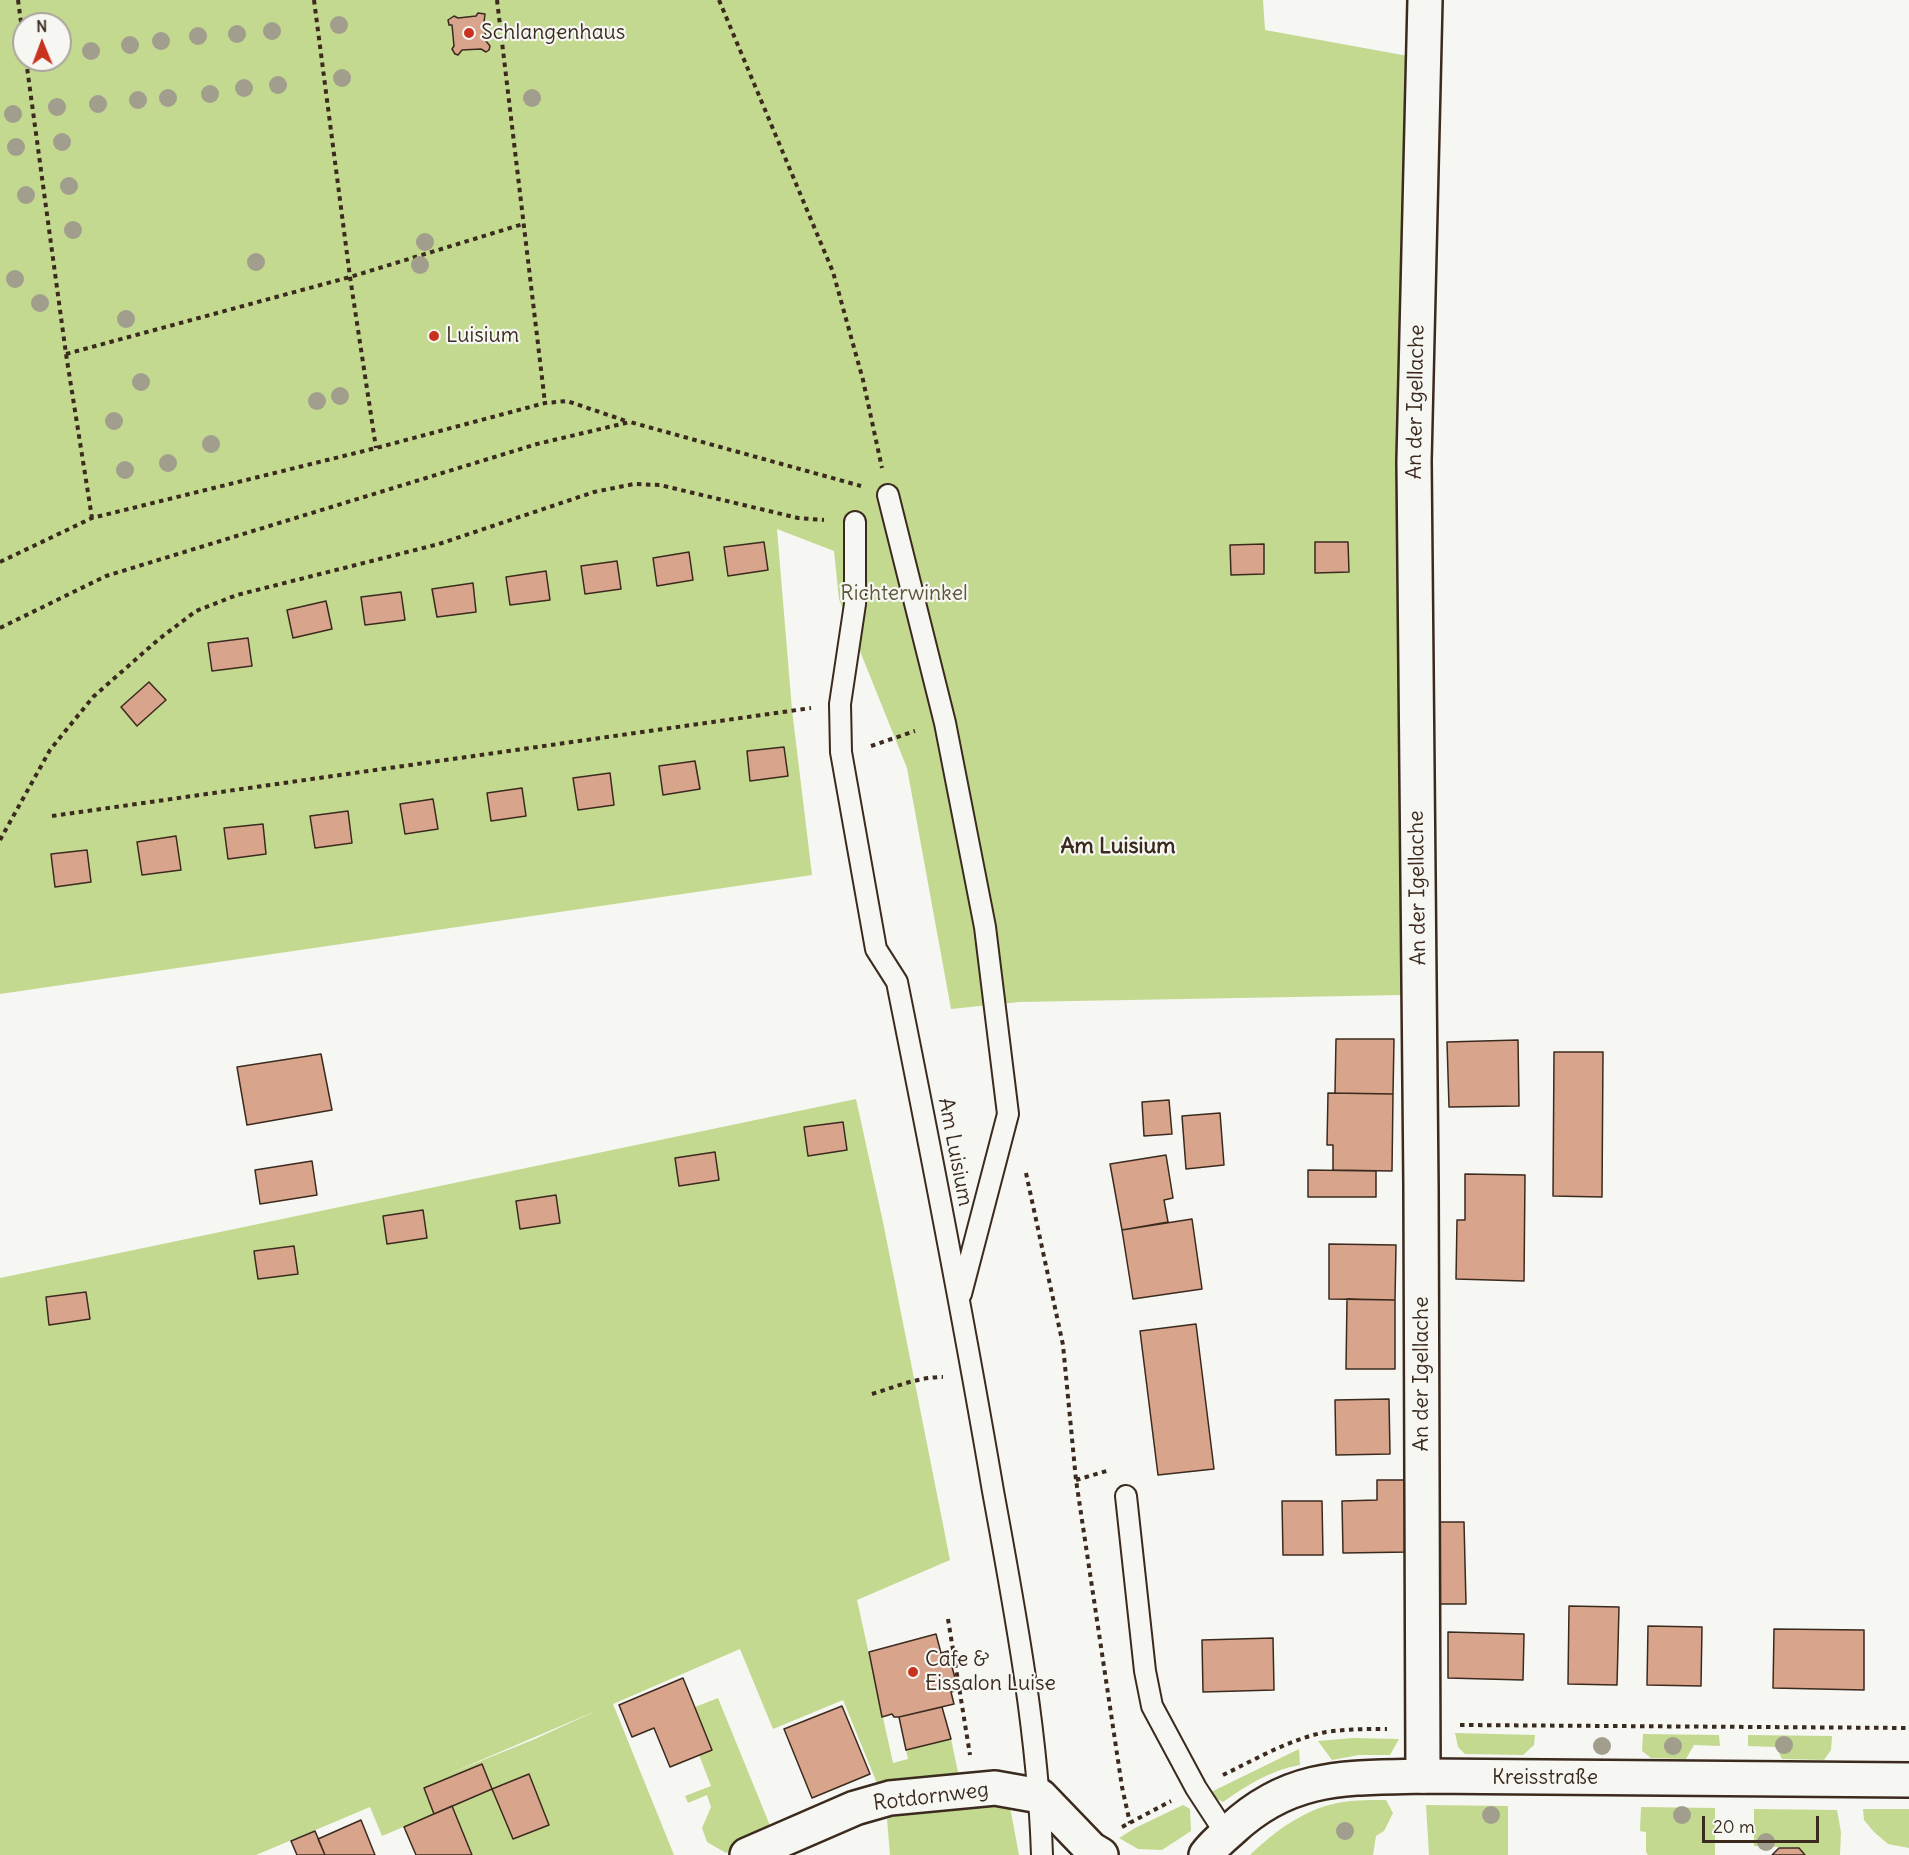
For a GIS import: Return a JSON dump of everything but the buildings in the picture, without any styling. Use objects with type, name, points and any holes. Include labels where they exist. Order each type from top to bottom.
[{"type":"street","name":"An der Igellache","points":[[1423,1776],[1421,1175],[1414,461],[1425,0]]},
{"type":"street","name":"Kreisstraße","points":[[1216,1845],[1243,1818],[1270,1799],[1305,1785],[1349,1778],[1423,1776],[1909,1779]]},
{"type":"street","name":"Rotdornweg","points":[[747,1855],[864,1805],[890,1798],[995,1788],[1040,1796]]},
{"type":"street","points":[[1040,1796],[1091,1849],[1101,1855]]},
{"type":"lane","points":[[888,495],[945,723],[985,927],[1008,1114],[960,1300]]},
{"type":"lane","name":"Am Luisium","points":[[855,522],[855,604],[840,704],[841,752],[876,949],[897,982],[960,1300],[1015,1614],[1040,1796],[1042,1855]]},
{"type":"lane","points":[[1126,1496],[1145,1671],[1152,1706],[1196,1788],[1216,1845]]},
{"type":"path","points":[[314,0],[350,278],[376,448]]},
{"type":"path","points":[[497,0],[545,403]]},
{"type":"path","points":[[719,0],[833,272],[863,380],[888,495]]},
{"type":"path","points":[[28,72],[66,354],[92,518]]},
{"type":"path","points":[[66,354],[350,278],[523,224]]},
{"type":"path","points":[[0,562],[92,518],[376,448],[545,403],[567,401],[630,422],[846,481],[888,495]]},
{"type":"path","points":[[0,628],[106,576],[537,444],[630,422]]},
{"type":"path","points":[[0,840],[50,750],[93,697],[196,610],[237,595],[439,544],[594,492],[634,484],[660,485],[798,518],[855,522]]},
{"type":"path","points":[[52,816],[840,704]]},
{"type":"path","points":[[841,752],[877,745],[902,734],[945,723]]},
{"type":"path","points":[[1029,1188],[1063,1346],[1076,1479],[1122,1787],[1130,1823]]},
{"type":"path","points":[[872,1394],[915,1381]]},
{"type":"path","points":[[948,1619],[975,1789]]},
{"type":"path","points":[[1459,1725],[1909,1728]]},
{"type":"green space","name":"Richterwinkel","points":[[0,0],[1263,0],[1265,30],[1408,56],[1399,398],[1402,995],[1019,1002],[951,1009],[907,768],[839,599],[834,551],[777,529],[792,710],[812,875],[0,994]]},
{"type":"green space","points":[[856,1099],[883,1222],[950,1560],[857,1600],[893,1763],[908,1759],[906,1750],[951,1739],[959,1777],[881,1793],[843,1700],[773,1729],[740,1649],[613,1704],[674,1855],[472,1855],[452,1806],[492,1789],[481,1764],[424,1788],[434,1814],[382,1836],[370,1807],[256,1855],[0,1855],[0,1278]],"holes":[[[598,1710],[535,1739],[446,1775]]]},
{"type":"green space","points":[[718,1698],[773,1833],[726,1853],[707,1842],[702,1828],[711,1807],[707,1795],[688,1803],[685,1796],[711,1786],[699,1755],[695,1707]]},
{"type":"green space","points":[[1455,1733],[1535,1735],[1534,1745],[1523,1755],[1465,1754],[1458,1747]]},
{"type":"green space","points":[[1643,1734],[1719,1735],[1720,1746],[1694,1745],[1686,1759],[1651,1758],[1642,1751]]},
{"type":"green space","points":[[1748,1735],[1832,1736],[1831,1750],[1824,1760],[1782,1759],[1776,1747],[1748,1746]]},
{"type":"green space","points":[[1353,1738],[1399,1739],[1390,1755],[1359,1755],[1332,1760],[1318,1741]]},
{"type":"green space","points":[[1299,1749],[1300,1765],[1279,1770],[1260,1779],[1223,1802],[1207,1794]]},
{"type":"green space","points":[[1386,1800],[1393,1813],[1384,1831],[1376,1836],[1373,1855],[1250,1855],[1292,1821],[1317,1809],[1343,1802]]},
{"type":"green space","points":[[1009,1802],[1019,1855],[890,1855],[887,1819],[910,1811]]},
{"type":"green space","points":[[1183,1805],[1190,1809],[1191,1831],[1162,1850],[1138,1849],[1119,1838],[1135,1828]]},
{"type":"green space","points":[[1426,1805],[1508,1806],[1508,1855],[1429,1855]]},
{"type":"green space","points":[[1641,1807],[1715,1808],[1715,1855],[1648,1855],[1646,1832],[1640,1831]]},
{"type":"green space","points":[[1754,1809],[1837,1810],[1841,1832],[1840,1855],[1805,1855],[1799,1848],[1754,1846]]},
{"type":"green space","points":[[1863,1809],[1909,1809],[1909,1848],[1888,1844],[1864,1820]]},
{"type":"place","name":"Schlangenhaus","points":[[469,33]]},
{"type":"place","name":"Luisium","points":[[434,336]]},
{"type":"place","name":"Cafe & Eissalon Luise","points":[[913,1672]]},
{"type":"district","name":"Am Luisium","points":[[1118,847]]}]
